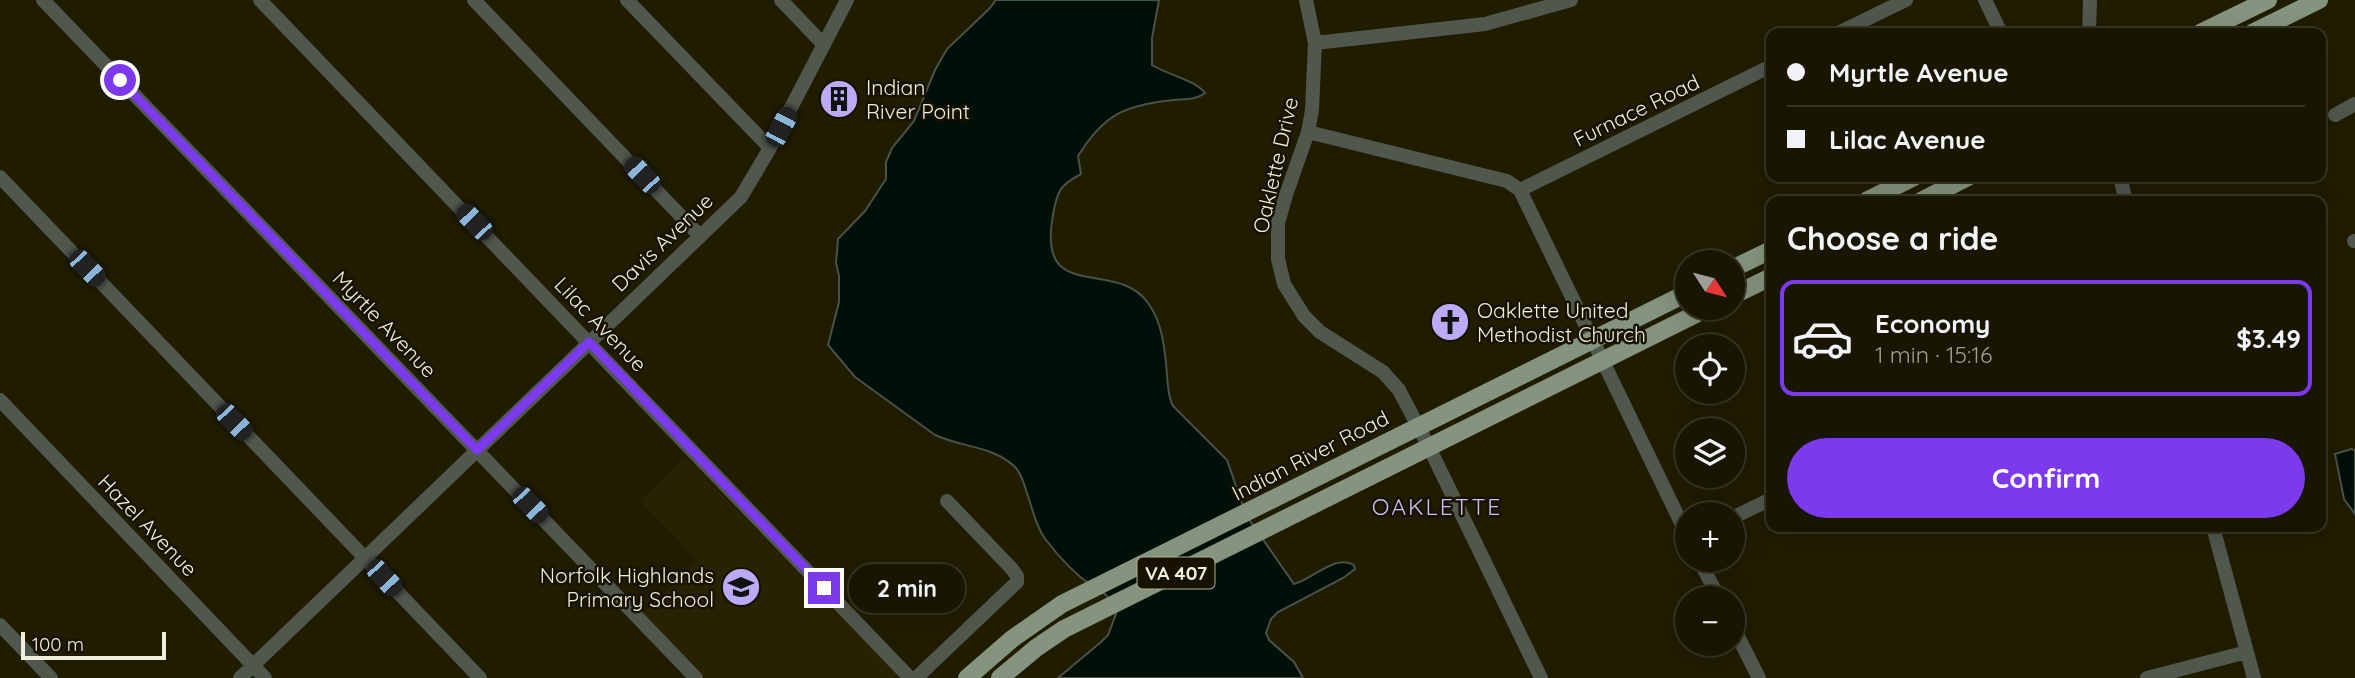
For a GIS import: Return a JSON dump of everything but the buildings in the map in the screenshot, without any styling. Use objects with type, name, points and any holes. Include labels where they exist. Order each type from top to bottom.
[{"type":"main road","points":[[2210,28],[2268,0]]},
{"type":"main road","points":[[2262,28],[2319,0]]},
{"type":"main road","points":[[1876,196],[1904,182]]},
{"type":"main road","points":[[1931,196],[1958,182]]},
{"type":"main road","points":[[1745,263],[1766,252]]},
{"type":"main road","points":[[1745,290],[1766,279]]},
{"type":"main road","name":"Indian River Road","points":[[967,678],[1043,616],[1675,299]]},
{"type":"main road","name":"VA 407","points":[[1000,678],[1054,636],[1684,320]]},
{"type":"street","name":"Myrtle Avenue","points":[[43,0],[696,678]]},
{"type":"street","name":"Lilac Avenue","points":[[260,0],[910,678]]},
{"type":"street","points":[[474,0],[699,235]]},
{"type":"street","points":[[627,0],[770,148]]},
{"type":"street","points":[[781,0],[824,45]]},
{"type":"street","name":"Davis Avenue","points":[[240,678],[741,197],[770,148],[847,0]]},
{"type":"street","name":"Oaklette Drive","points":[[1306,0],[1315,43],[1312,110],[1308,132],[1278,223],[1278,259],[1284,284],[1304,316],[1320,332],[1383,372],[1399,390],[1541,678]]},
{"type":"street","points":[[1315,43],[1485,24],[1571,0]]},
{"type":"street","points":[[1848,28],[1906,0]]},
{"type":"street","points":[[1985,0],[1999,28]]},
{"type":"street","points":[[2089,28],[2090,0]]},
{"type":"street","name":"Furnace Road","points":[[1520,190],[1766,68]]},
{"type":"street","points":[[2335,115],[2355,104]]},
{"type":"street","points":[[1308,132],[1507,181],[1520,190],[1675,511]]},
{"type":"street","points":[[0,177],[480,678]]},
{"type":"street","name":"Hazel Avenue","points":[[0,400],[265,678]]},
{"type":"street","points":[[916,678],[1017,582],[1017,576],[1012,569],[947,501]]},
{"type":"street","points":[[1745,512],[1766,501]]},
{"type":"street","points":[[2214,532],[2254,678]]},
{"type":"street","points":[[0,625],[51,678]]},
{"type":"street","points":[[1745,651],[1759,678]]},
{"type":"street","points":[[2147,678],[2247,652]]},
{"type":"shaded area","points":[[996,0],[1159,0],[1152,38],[1152,65],[1201,88],[1205,93],[1194,98],[1157,102],[1129,109],[1117,114],[1097,130],[1078,156],[1081,174],[1064,185],[1058,194],[1051,243],[1056,261],[1067,271],[1117,283],[1134,290],[1148,303],[1157,319],[1162,338],[1168,391],[1173,406],[1227,460],[1246,515],[1294,584],[1332,565],[1347,562],[1354,565],[1355,569],[1343,578],[1278,612],[1271,619],[1266,633],[1269,640],[1294,662],[1303,678],[1058,678],[1108,635],[1116,614],[1107,597],[1073,571],[1046,540],[1015,467],[1007,460],[987,451],[935,435],[855,377],[828,345],[839,302],[836,263],[838,239],[865,211],[886,179],[886,162],[892,148],[914,121],[935,70],[947,49]]},
{"type":"shaded area","points":[[2355,450],[2355,514],[2344,499],[2335,454]]},
{"type":"shaded area","name":"Norfolk Highlands Primary School","points":[[685,456],[900,678],[705,678],[642,614],[697,560],[639,501]]},
{"type":"place","name":"Indian River Point","points":[[839,99]]},
{"type":"place","name":"Oaklette United Methodist Church","points":[[1450,322]]},
{"type":"place","name":"Norfolk Highlands Primary School","points":[[741,587]]},
{"type":"district","name":"OAKLETTE","points":[[1437,506]]},
{"type":"route","points":[[120,80],[477,450],[589,342],[824,588]]}]
